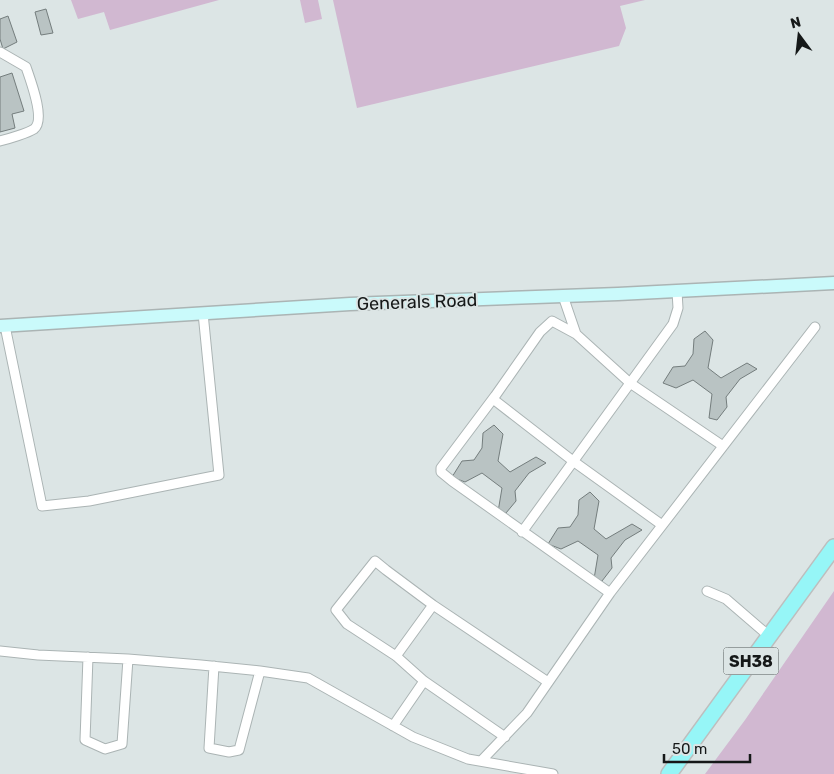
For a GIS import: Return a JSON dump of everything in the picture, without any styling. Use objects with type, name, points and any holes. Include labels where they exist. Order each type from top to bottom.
[{"type":"main road","name":"SH38","points":[[669,774],[834,547]]},
{"type":"street","points":[[0,52],[26,67],[37,107],[38,118],[38,124],[34,129],[0,141]]},
{"type":"street","name":"Generals Road","points":[[2,326],[350,304],[834,283]]},
{"type":"street","points":[[522,532],[674,324],[678,308],[677,291]]},
{"type":"street","points":[[563,296],[576,334]]},
{"type":"street","points":[[2,326],[42,506],[89,501],[219,475],[203,314]]},
{"type":"street","points":[[610,593],[452,482],[441,472],[441,468],[497,394],[540,332],[552,321],[576,334],[630,382],[724,446]]},
{"type":"street","points":[[481,761],[527,713],[610,593],[815,327]]},
{"type":"street","points":[[497,394],[493,399],[662,525]]},
{"type":"street","points":[[505,736],[424,681],[396,656],[347,624],[336,610],[376,561],[433,605],[548,682]]},
{"type":"street","points":[[707,590],[726,599],[769,636]]},
{"type":"street","points":[[396,656],[433,605]]},
{"type":"street","points":[[0,651],[214,666],[308,678],[393,726],[422,740],[468,758],[553,774]]},
{"type":"street","points":[[88,657],[85,740],[105,749],[122,744],[128,659]]},
{"type":"street","points":[[214,666],[209,748],[229,752],[239,750],[260,671]]},
{"type":"street","points":[[393,726],[424,681]]},
{"type":"shaded area","points":[[71,0],[219,0],[110,30],[104,12],[78,19]]},
{"type":"shaded area","points":[[300,0],[318,0],[322,19],[305,23]]},
{"type":"shaded area","points":[[333,0],[645,0],[620,6],[626,28],[619,46],[357,108]]},
{"type":"shaded area","points":[[834,591],[834,774],[705,774],[745,720]]},
{"type":"building","points":[[46,9],[53,33],[41,35],[35,12]]},
{"type":"building","points":[[8,16],[17,42],[3,49],[0,39],[0,19]]},
{"type":"building","points":[[12,73],[24,111],[12,114],[15,128],[0,132],[0,77]]},
{"type":"building","points":[[705,331],[713,340],[708,368],[721,378],[747,363],[757,369],[740,379],[726,397],[727,407],[717,420],[709,418],[712,394],[693,380],[676,388],[663,383],[673,367],[685,366],[693,354],[694,339]]},
{"type":"building","points":[[494,425],[503,434],[498,461],[510,472],[536,457],[546,463],[529,473],[515,491],[516,501],[506,513],[498,512],[502,488],[482,473],[465,482],[452,477],[462,461],[474,460],[482,448],[483,433]]},
{"type":"building","points":[[590,492],[599,501],[594,529],[606,539],[632,524],[642,530],[625,540],[611,558],[612,568],[602,581],[594,579],[598,555],[578,541],[561,549],[548,544],[558,528],[570,527],[578,515],[579,500]]}]
